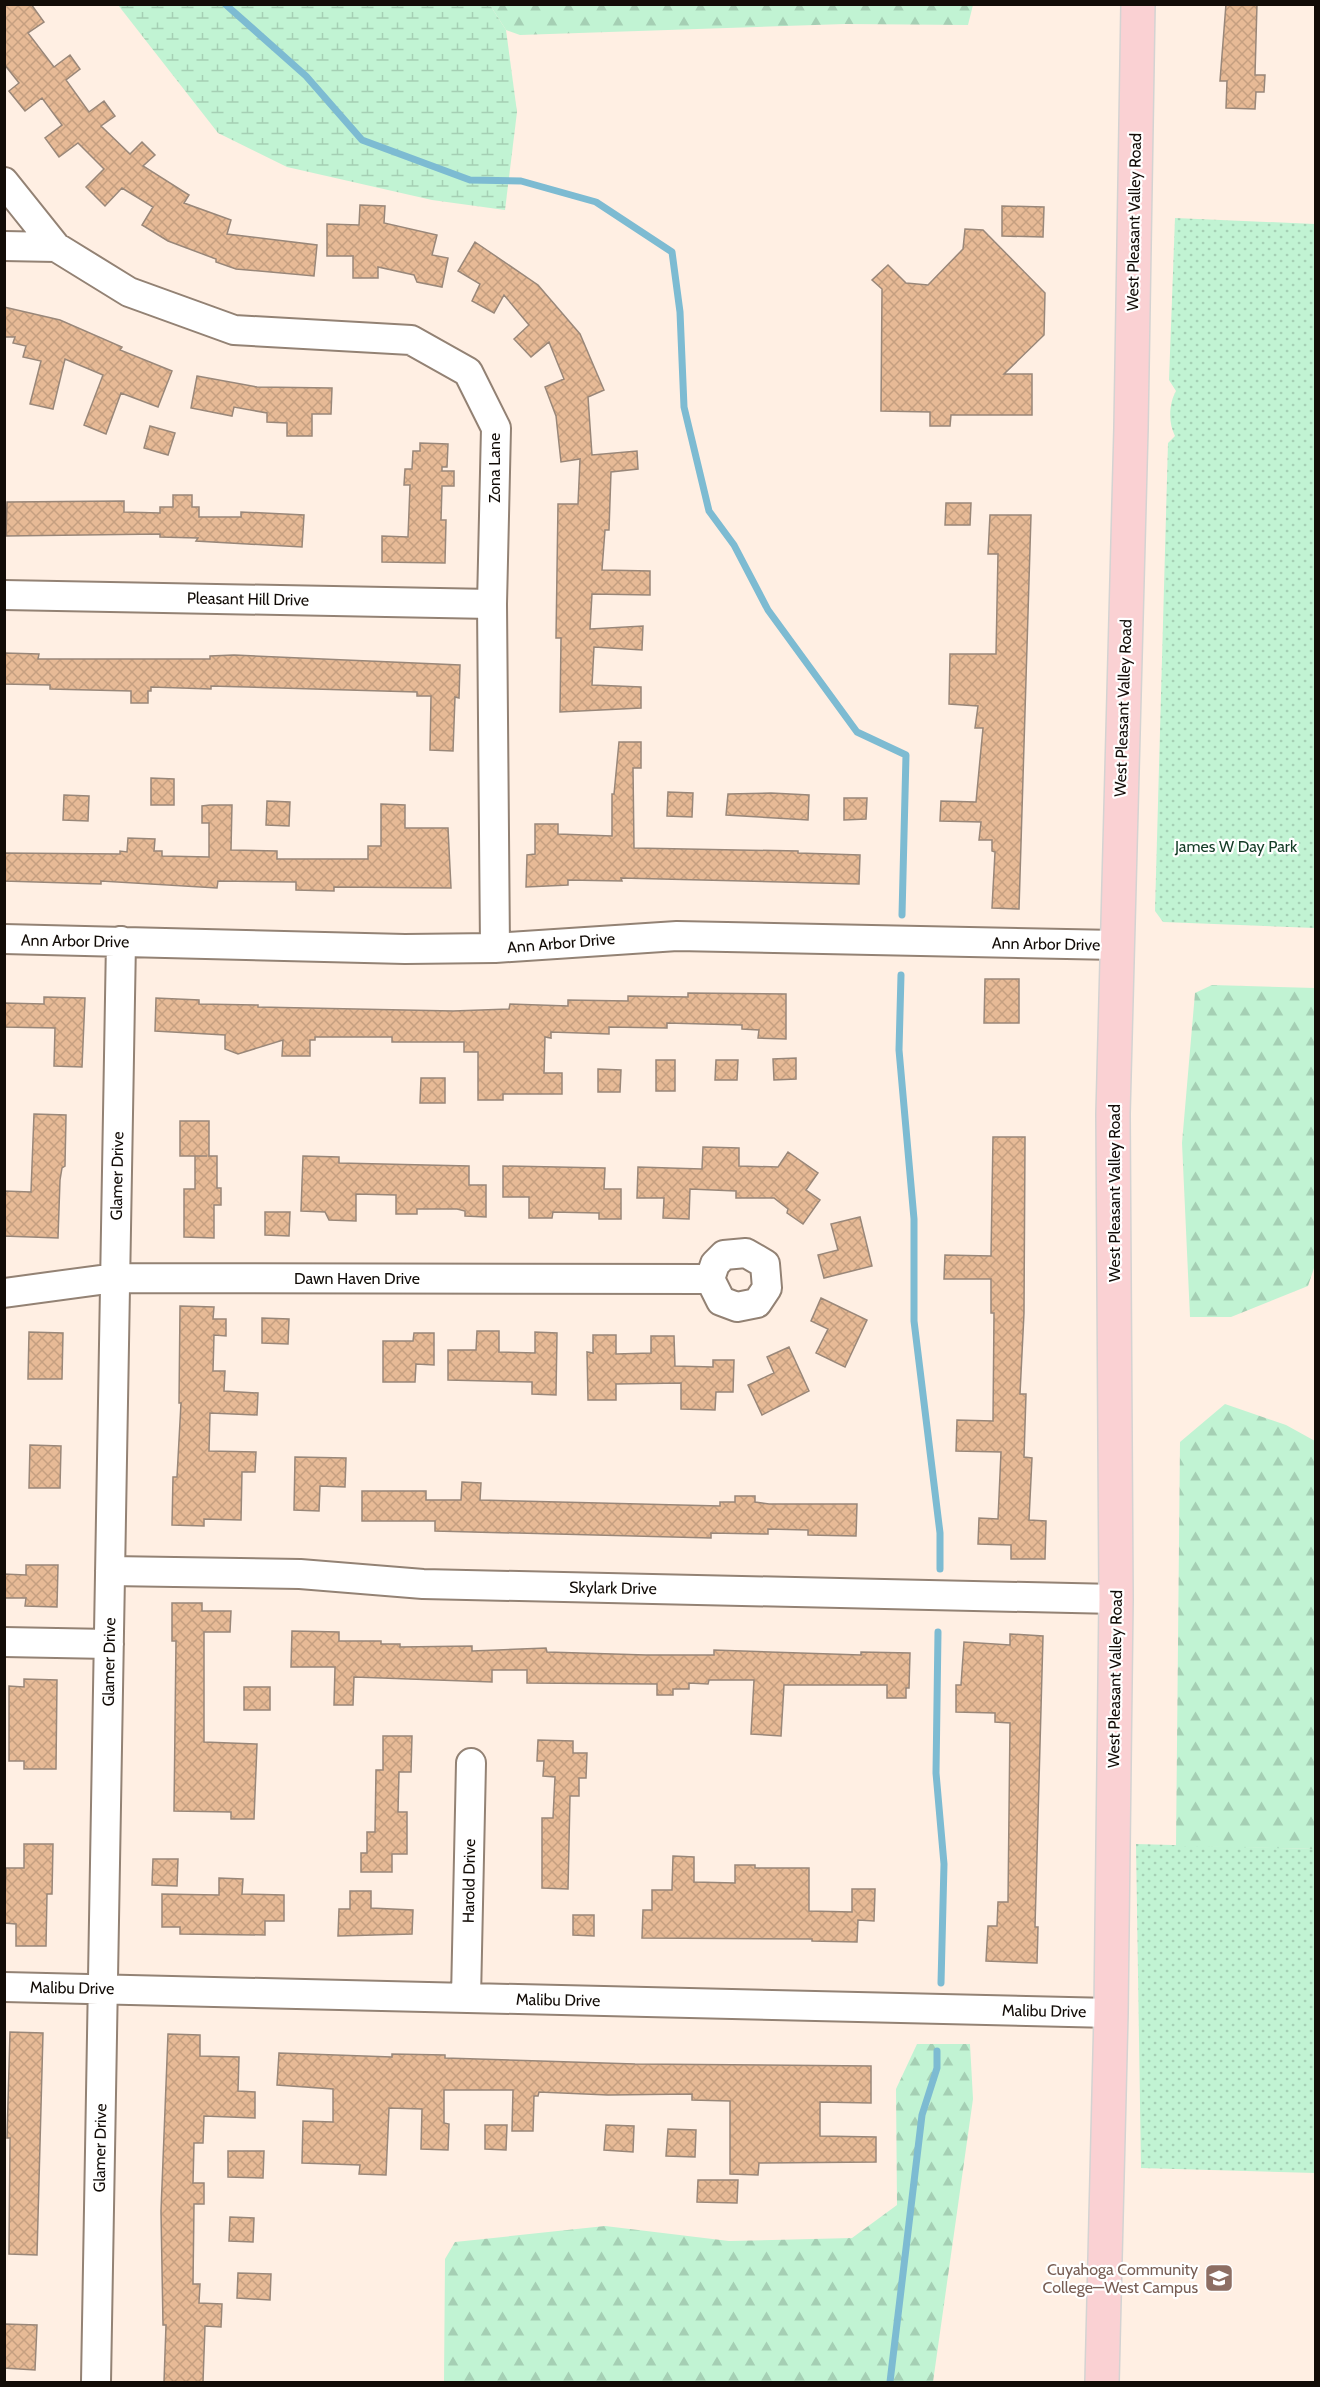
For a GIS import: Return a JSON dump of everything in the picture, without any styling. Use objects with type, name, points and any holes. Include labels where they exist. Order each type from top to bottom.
[{"type":"main road","name":"West Pleasant Valley Road","points":[[1102,2382],[1111,2013],[1116,1599],[1113,1114],[1131,428],[1138,4]]},
{"type":"street","name":"Zona Lane","points":[[4,182],[56,247],[129,292],[234,330],[411,340],[468,372],[496,428],[492,604],[495,948]]},
{"type":"street","points":[[4,246],[56,247]]},
{"type":"street","name":"Pleasant Hill Drive","points":[[4,595],[492,604]]},
{"type":"street","name":"Ann Arbor Drive","points":[[4,939],[495,948],[677,936],[1117,945]]},
{"type":"street","name":"Glamer Drive","points":[[96,2382],[121,941]]},
{"type":"street","name":"Dawn Haven Drive","points":[[4,1293],[115,1278],[710,1279]]},
{"type":"street","name":"Skylark Drive","points":[[110,1571],[300,1574],[423,1584],[1116,1599]]},
{"type":"street","points":[[4,1642],[109,1644]]},
{"type":"street","name":"Harold Drive","points":[[466,1998],[471,1763]]},
{"type":"street","name":"Malibu Drive","points":[[4,1987],[1111,2013]]},
{"type":"green space","points":[[118,5],[490,5],[506,30],[517,112],[505,210],[432,200],[287,167],[218,133]]},
{"type":"green space","points":[[490,5],[973,5],[968,25],[845,24],[520,35],[506,30]]},
{"type":"green space","name":"James W Day Park","points":[[1175,218],[1315,224],[1315,928],[1163,922],[1155,911],[1168,443],[1175,436],[1170,413],[1176,391],[1169,380]]},
{"type":"green space","points":[[1212,985],[1315,988],[1315,1265],[1308,1286],[1231,1317],[1190,1317],[1182,1143],[1195,993]]},
{"type":"green space","points":[[1225,1404],[1286,1425],[1315,1441],[1315,1849],[1176,1846],[1180,1442]]},
{"type":"green space","points":[[1136,1844],[1315,1849],[1315,2173],[1141,2168]]},
{"type":"green space","points":[[917,2044],[970,2044],[973,2099],[933,2382],[444,2382],[445,2259],[455,2242],[605,2226],[729,2241],[852,2238],[897,2205],[896,2089]]},
{"type":"building","points":[[4,4],[31,4],[44,22],[28,33],[54,67],[70,55],[80,69],[66,80],[89,112],[104,101],[115,116],[101,126],[130,154],[142,142],[155,155],[143,166],[189,195],[184,203],[231,220],[227,234],[317,245],[314,276],[236,269],[168,241],[142,225],[153,207],[122,188],[105,206],[86,187],[104,169],[78,143],[59,157],[45,138],[62,125],[42,98],[25,111],[9,91],[19,83],[4,64]]},
{"type":"building","points":[[1226,4],[1257,4],[1255,75],[1265,75],[1264,92],[1256,92],[1255,109],[1226,108],[1227,81],[1220,81]]},
{"type":"building","points":[[360,205],[385,206],[384,223],[437,235],[432,255],[448,258],[442,287],[417,282],[414,275],[378,267],[378,278],[353,278],[353,256],[327,256],[327,224],[359,225]]},
{"type":"building","points":[[1002,206],[1044,207],[1043,237],[1002,236]]},
{"type":"building","points":[[965,229],[983,230],[1045,293],[1044,335],[1004,374],[1032,374],[1032,415],[951,415],[950,426],[930,426],[930,412],[881,411],[882,289],[872,280],[888,265],[906,283],[928,285],[963,249]]},
{"type":"building","points":[[475,242],[538,285],[580,334],[604,390],[588,397],[592,455],[637,451],[638,469],[611,472],[609,530],[605,530],[602,570],[650,571],[650,595],[592,594],[590,629],[643,626],[642,650],[594,647],[592,685],[641,687],[641,708],[560,712],[561,638],[556,638],[558,504],[578,504],[580,459],[561,462],[556,416],[545,387],[564,379],[549,342],[531,357],[514,339],[529,325],[504,295],[494,313],[472,301],[480,284],[458,271]]},
{"type":"building","points":[[4,307],[60,320],[122,347],[120,350],[172,371],[158,407],[121,393],[106,434],[84,425],[103,375],[65,359],[53,409],[30,404],[41,361],[23,357],[26,346],[13,343],[15,337],[4,337]]},
{"type":"building","points":[[197,376],[257,387],[332,388],[331,414],[312,414],[312,436],[287,436],[287,423],[267,422],[267,413],[234,407],[232,416],[191,408]]},
{"type":"building","points":[[150,426],[175,433],[168,455],[144,448]]},
{"type":"building","points":[[420,443],[448,444],[447,467],[442,467],[442,471],[454,471],[454,486],[442,486],[441,520],[446,520],[445,563],[382,562],[382,536],[408,537],[410,485],[404,485],[405,469],[412,469],[413,451],[420,451]]},
{"type":"building","points":[[173,495],[192,495],[192,507],[199,507],[199,517],[241,517],[241,512],[304,515],[302,547],[196,541],[198,538],[160,537],[160,534],[6,536],[7,502],[124,501],[124,512],[160,513],[160,507],[173,507]]},
{"type":"building","points":[[946,503],[971,503],[970,525],[945,525]]},
{"type":"building","points":[[990,515],[1031,515],[1019,909],[992,908],[995,852],[992,851],[992,840],[979,840],[981,822],[940,821],[941,801],[976,802],[983,728],[975,728],[978,706],[949,704],[950,654],[996,654],[998,554],[988,554]]},
{"type":"building","points":[[4,653],[39,654],[38,659],[210,659],[210,656],[234,655],[460,665],[459,698],[455,697],[453,751],[430,750],[431,696],[417,696],[417,692],[211,686],[211,689],[151,687],[151,691],[148,691],[148,703],[131,703],[131,691],[50,689],[50,685],[4,684]]},
{"type":"building","points":[[619,742],[641,742],[641,768],[633,768],[634,848],[798,851],[798,853],[860,855],[859,884],[621,878],[622,881],[568,880],[568,885],[526,887],[527,855],[535,854],[535,824],[558,824],[558,834],[612,836],[612,794],[614,794]]},
{"type":"building","points":[[151,778],[174,779],[174,805],[151,805]]},
{"type":"building","points":[[668,792],[693,793],[692,817],[667,816]]},
{"type":"building","points":[[728,794],[809,795],[808,820],[726,815]]},
{"type":"building","points":[[64,795],[89,796],[88,821],[63,820]]},
{"type":"building","points":[[844,798],[867,798],[866,819],[844,820]]},
{"type":"building","points":[[267,801],[290,802],[289,826],[266,825]]},
{"type":"building","points":[[381,804],[405,805],[405,828],[448,828],[451,888],[334,887],[334,891],[296,890],[296,882],[218,881],[217,888],[101,881],[101,884],[4,881],[4,853],[120,854],[120,851],[127,852],[128,838],[155,839],[154,851],[162,851],[162,856],[209,857],[209,823],[202,823],[202,806],[210,805],[232,805],[231,850],[277,851],[277,859],[368,859],[368,846],[381,846]]},
{"type":"building","points":[[985,979],[1019,979],[1019,1023],[984,1023]]},
{"type":"building","points":[[688,993],[786,994],[786,1039],[758,1038],[759,1030],[742,1029],[742,1025],[667,1023],[667,1028],[609,1027],[609,1034],[551,1032],[551,1038],[545,1037],[544,1073],[562,1073],[562,1094],[503,1094],[503,1100],[478,1100],[478,1052],[464,1052],[464,1042],[392,1042],[392,1037],[315,1037],[315,1040],[310,1040],[310,1056],[282,1056],[283,1040],[238,1054],[225,1049],[225,1035],[155,1031],[156,998],[199,1000],[199,1004],[258,1005],[258,1007],[453,1011],[509,1009],[510,1004],[568,1006],[568,1000],[628,1001],[628,996],[688,997]]},
{"type":"building","points":[[44,997],[85,998],[82,1067],[54,1066],[55,1028],[4,1027],[4,1003],[44,1004]]},
{"type":"building","points":[[796,1058],[796,1079],[774,1080],[773,1059]]},
{"type":"building","points":[[656,1060],[675,1060],[675,1091],[656,1091]]},
{"type":"building","points":[[716,1060],[738,1060],[737,1080],[715,1080]]},
{"type":"building","points":[[598,1069],[621,1070],[620,1092],[598,1092]]},
{"type":"building","points":[[421,1078],[445,1078],[445,1103],[420,1103]]},
{"type":"building","points":[[34,1114],[66,1115],[65,1166],[62,1168],[60,1180],[58,1238],[4,1236],[4,1191],[31,1192]]},
{"type":"building","points":[[180,1121],[209,1121],[209,1156],[217,1156],[217,1188],[221,1188],[221,1205],[214,1205],[214,1238],[184,1237],[184,1189],[195,1189],[195,1156],[180,1156]]},
{"type":"building","points":[[993,1137],[1025,1137],[1024,1313],[1020,1394],[1026,1394],[1024,1457],[1032,1458],[1029,1520],[1046,1521],[1045,1559],[1011,1559],[1011,1545],[978,1544],[979,1518],[998,1519],[1001,1452],[956,1451],[957,1420],[993,1421],[994,1313],[991,1313],[991,1279],[944,1279],[945,1255],[991,1256]]},
{"type":"building","points":[[703,1147],[739,1148],[739,1166],[778,1167],[788,1152],[818,1173],[806,1190],[820,1200],[803,1224],[787,1213],[788,1209],[774,1198],[736,1198],[736,1191],[690,1189],[689,1219],[663,1218],[664,1198],[637,1198],[638,1167],[702,1169]]},
{"type":"building","points":[[303,1156],[339,1157],[339,1163],[469,1166],[469,1185],[486,1185],[486,1217],[465,1216],[465,1211],[457,1209],[417,1209],[417,1214],[396,1214],[396,1195],[356,1194],[356,1221],[329,1220],[325,1212],[301,1211]]},
{"type":"building","points":[[503,1166],[605,1168],[604,1189],[621,1189],[621,1219],[599,1219],[599,1213],[553,1212],[552,1218],[529,1218],[529,1197],[503,1197]]},
{"type":"building","points":[[265,1212],[290,1212],[289,1236],[265,1235]]},
{"type":"building","points":[[860,1217],[872,1266],[824,1278],[818,1255],[838,1250],[831,1224]]},
{"type":"building","points":[[821,1298],[867,1320],[845,1367],[816,1353],[828,1329],[811,1321]]},
{"type":"building","points":[[180,1306],[214,1307],[213,1319],[226,1319],[226,1336],[214,1335],[213,1371],[225,1371],[224,1391],[258,1393],[257,1415],[210,1413],[209,1451],[256,1452],[255,1472],[242,1472],[241,1520],[204,1519],[204,1526],[172,1525],[173,1477],[177,1477],[181,1403],[179,1403]]},
{"type":"building","points":[[262,1318],[289,1319],[288,1344],[262,1343]]},
{"type":"building","points":[[477,1331],[499,1331],[499,1352],[535,1353],[535,1332],[557,1333],[556,1395],[532,1394],[532,1382],[448,1380],[448,1350],[476,1350]]},
{"type":"building","points":[[29,1332],[63,1333],[62,1379],[28,1379]]},
{"type":"building","points":[[414,1333],[434,1333],[434,1365],[416,1364],[415,1382],[383,1382],[383,1341],[413,1341]]},
{"type":"building","points":[[593,1335],[616,1335],[616,1354],[651,1353],[651,1336],[674,1336],[675,1366],[713,1367],[713,1360],[734,1360],[733,1392],[716,1392],[715,1410],[681,1409],[681,1383],[616,1384],[616,1400],[588,1400],[587,1352],[593,1353]]},
{"type":"building","points":[[789,1347],[809,1391],[762,1415],[748,1385],[774,1373],[767,1357]]},
{"type":"building","points":[[30,1445],[61,1446],[60,1488],[29,1488]]},
{"type":"building","points":[[295,1457],[346,1458],[345,1487],[320,1486],[319,1511],[294,1510]]},
{"type":"building","points":[[462,1482],[481,1483],[480,1500],[720,1506],[720,1502],[735,1502],[735,1496],[755,1496],[755,1502],[769,1504],[857,1504],[856,1536],[808,1535],[808,1530],[768,1529],[768,1534],[711,1533],[711,1538],[435,1531],[435,1521],[362,1521],[362,1491],[426,1491],[426,1500],[461,1500]]},
{"type":"building","points":[[26,1565],[58,1565],[57,1607],[25,1606],[26,1598],[4,1598],[4,1574],[26,1575]]},
{"type":"building","points":[[172,1603],[202,1603],[202,1611],[231,1611],[230,1632],[204,1632],[204,1742],[257,1744],[254,1819],[231,1819],[231,1812],[174,1811],[176,1641],[172,1641]]},
{"type":"building","points":[[292,1631],[339,1632],[339,1641],[381,1641],[381,1644],[400,1644],[400,1647],[472,1646],[472,1651],[546,1648],[547,1652],[646,1655],[714,1655],[714,1650],[861,1655],[861,1652],[910,1653],[909,1688],[906,1688],[906,1698],[887,1698],[887,1685],[784,1685],[781,1736],[751,1734],[754,1680],[709,1680],[708,1684],[689,1683],[689,1689],[673,1689],[673,1695],[657,1695],[657,1684],[527,1683],[527,1670],[492,1670],[492,1682],[354,1677],[353,1705],[334,1705],[335,1667],[291,1667]]},
{"type":"building","points":[[1010,1634],[1043,1636],[1035,1927],[1038,1927],[1037,1963],[986,1961],[988,1926],[997,1926],[998,1902],[1008,1902],[1010,1723],[995,1722],[995,1713],[956,1712],[956,1685],[961,1685],[964,1642],[1010,1645]]},
{"type":"building","points":[[24,1679],[57,1680],[56,1769],[24,1769],[24,1761],[9,1761],[9,1686],[24,1687]]},
{"type":"building","points":[[244,1687],[270,1687],[270,1710],[244,1710]]},
{"type":"building","points":[[383,1736],[412,1736],[411,1772],[399,1772],[398,1812],[407,1812],[407,1854],[392,1854],[392,1872],[361,1872],[361,1853],[367,1853],[367,1832],[375,1832],[376,1770],[383,1770]]},
{"type":"building","points":[[538,1740],[573,1741],[573,1753],[587,1753],[586,1778],[579,1778],[579,1796],[570,1796],[568,1889],[542,1888],[542,1818],[553,1818],[555,1777],[543,1776],[544,1761],[537,1761]]},
{"type":"building","points":[[24,1844],[53,1844],[52,1894],[47,1894],[46,1946],[16,1946],[16,1924],[4,1923],[6,1868],[24,1868]]},
{"type":"building","points":[[673,1856],[694,1857],[694,1882],[735,1883],[735,1865],[755,1865],[755,1868],[809,1868],[809,1911],[852,1912],[852,1889],[875,1889],[874,1921],[858,1920],[857,1942],[812,1941],[812,1939],[642,1938],[643,1910],[652,1910],[652,1890],[672,1890]]},
{"type":"building","points":[[153,1859],[178,1859],[177,1886],[152,1885]]},
{"type":"building","points":[[219,1878],[243,1879],[242,1894],[284,1895],[284,1921],[265,1921],[265,1935],[180,1934],[180,1927],[162,1927],[162,1894],[219,1895]]},
{"type":"building","points":[[350,1891],[371,1891],[371,1908],[413,1910],[412,1934],[338,1936],[339,1909],[350,1909]]},
{"type":"building","points":[[573,1915],[594,1915],[594,1936],[573,1935]]},
{"type":"building","points":[[10,2032],[43,2033],[37,2255],[9,2254],[10,2138],[7,2138]]},
{"type":"building","points":[[168,2034],[200,2035],[200,2056],[239,2057],[238,2091],[255,2092],[255,2118],[204,2116],[203,2143],[194,2143],[193,2183],[204,2183],[204,2204],[194,2204],[193,2284],[200,2284],[199,2303],[222,2304],[221,2327],[205,2326],[203,2382],[164,2382],[166,2325],[163,2325],[161,2211]]},
{"type":"building","points":[[279,2053],[392,2057],[392,2054],[445,2055],[445,2058],[635,2064],[871,2066],[871,2103],[820,2102],[820,2136],[876,2137],[876,2162],[759,2163],[758,2175],[730,2174],[730,2101],[692,2100],[692,2094],[608,2095],[539,2092],[538,2096],[534,2096],[533,2131],[512,2131],[513,2090],[444,2090],[444,2123],[449,2124],[448,2150],[421,2149],[422,2109],[389,2108],[386,2175],[359,2174],[360,2165],[302,2163],[303,2121],[333,2122],[333,2089],[277,2085]]},
{"type":"building","points":[[485,2125],[507,2125],[506,2150],[485,2149]]},
{"type":"building","points":[[606,2125],[634,2126],[633,2152],[604,2150]]},
{"type":"building","points":[[668,2129],[696,2130],[695,2157],[666,2156]]},
{"type":"building","points":[[228,2151],[264,2151],[263,2178],[228,2177]]},
{"type":"building","points":[[698,2180],[738,2180],[737,2203],[697,2202]]},
{"type":"building","points":[[230,2217],[254,2218],[253,2242],[229,2241]]},
{"type":"building","points":[[238,2273],[271,2274],[270,2300],[237,2298]]},
{"type":"building","points":[[4,2324],[37,2325],[35,2370],[4,2368]]},
{"type":"waterway","points":[[225,4],[306,76],[362,140],[470,180],[521,181],[596,202],[672,252],[680,312],[684,407],[709,511],[734,545],[768,610],[857,732],[906,755],[902,915]]},
{"type":"waterway","points":[[901,975],[899,1050],[914,1219],[914,1321],[940,1533],[940,1569]]},
{"type":"waterway","points":[[938,1632],[936,1773],[944,1864],[941,1983]]},
{"type":"waterway","points":[[890,2382],[922,2115],[937,2068],[937,2051]]},
{"type":"place","name":"Cuyahoga Community College—West Campus","points":[[1219,2278]]}]
